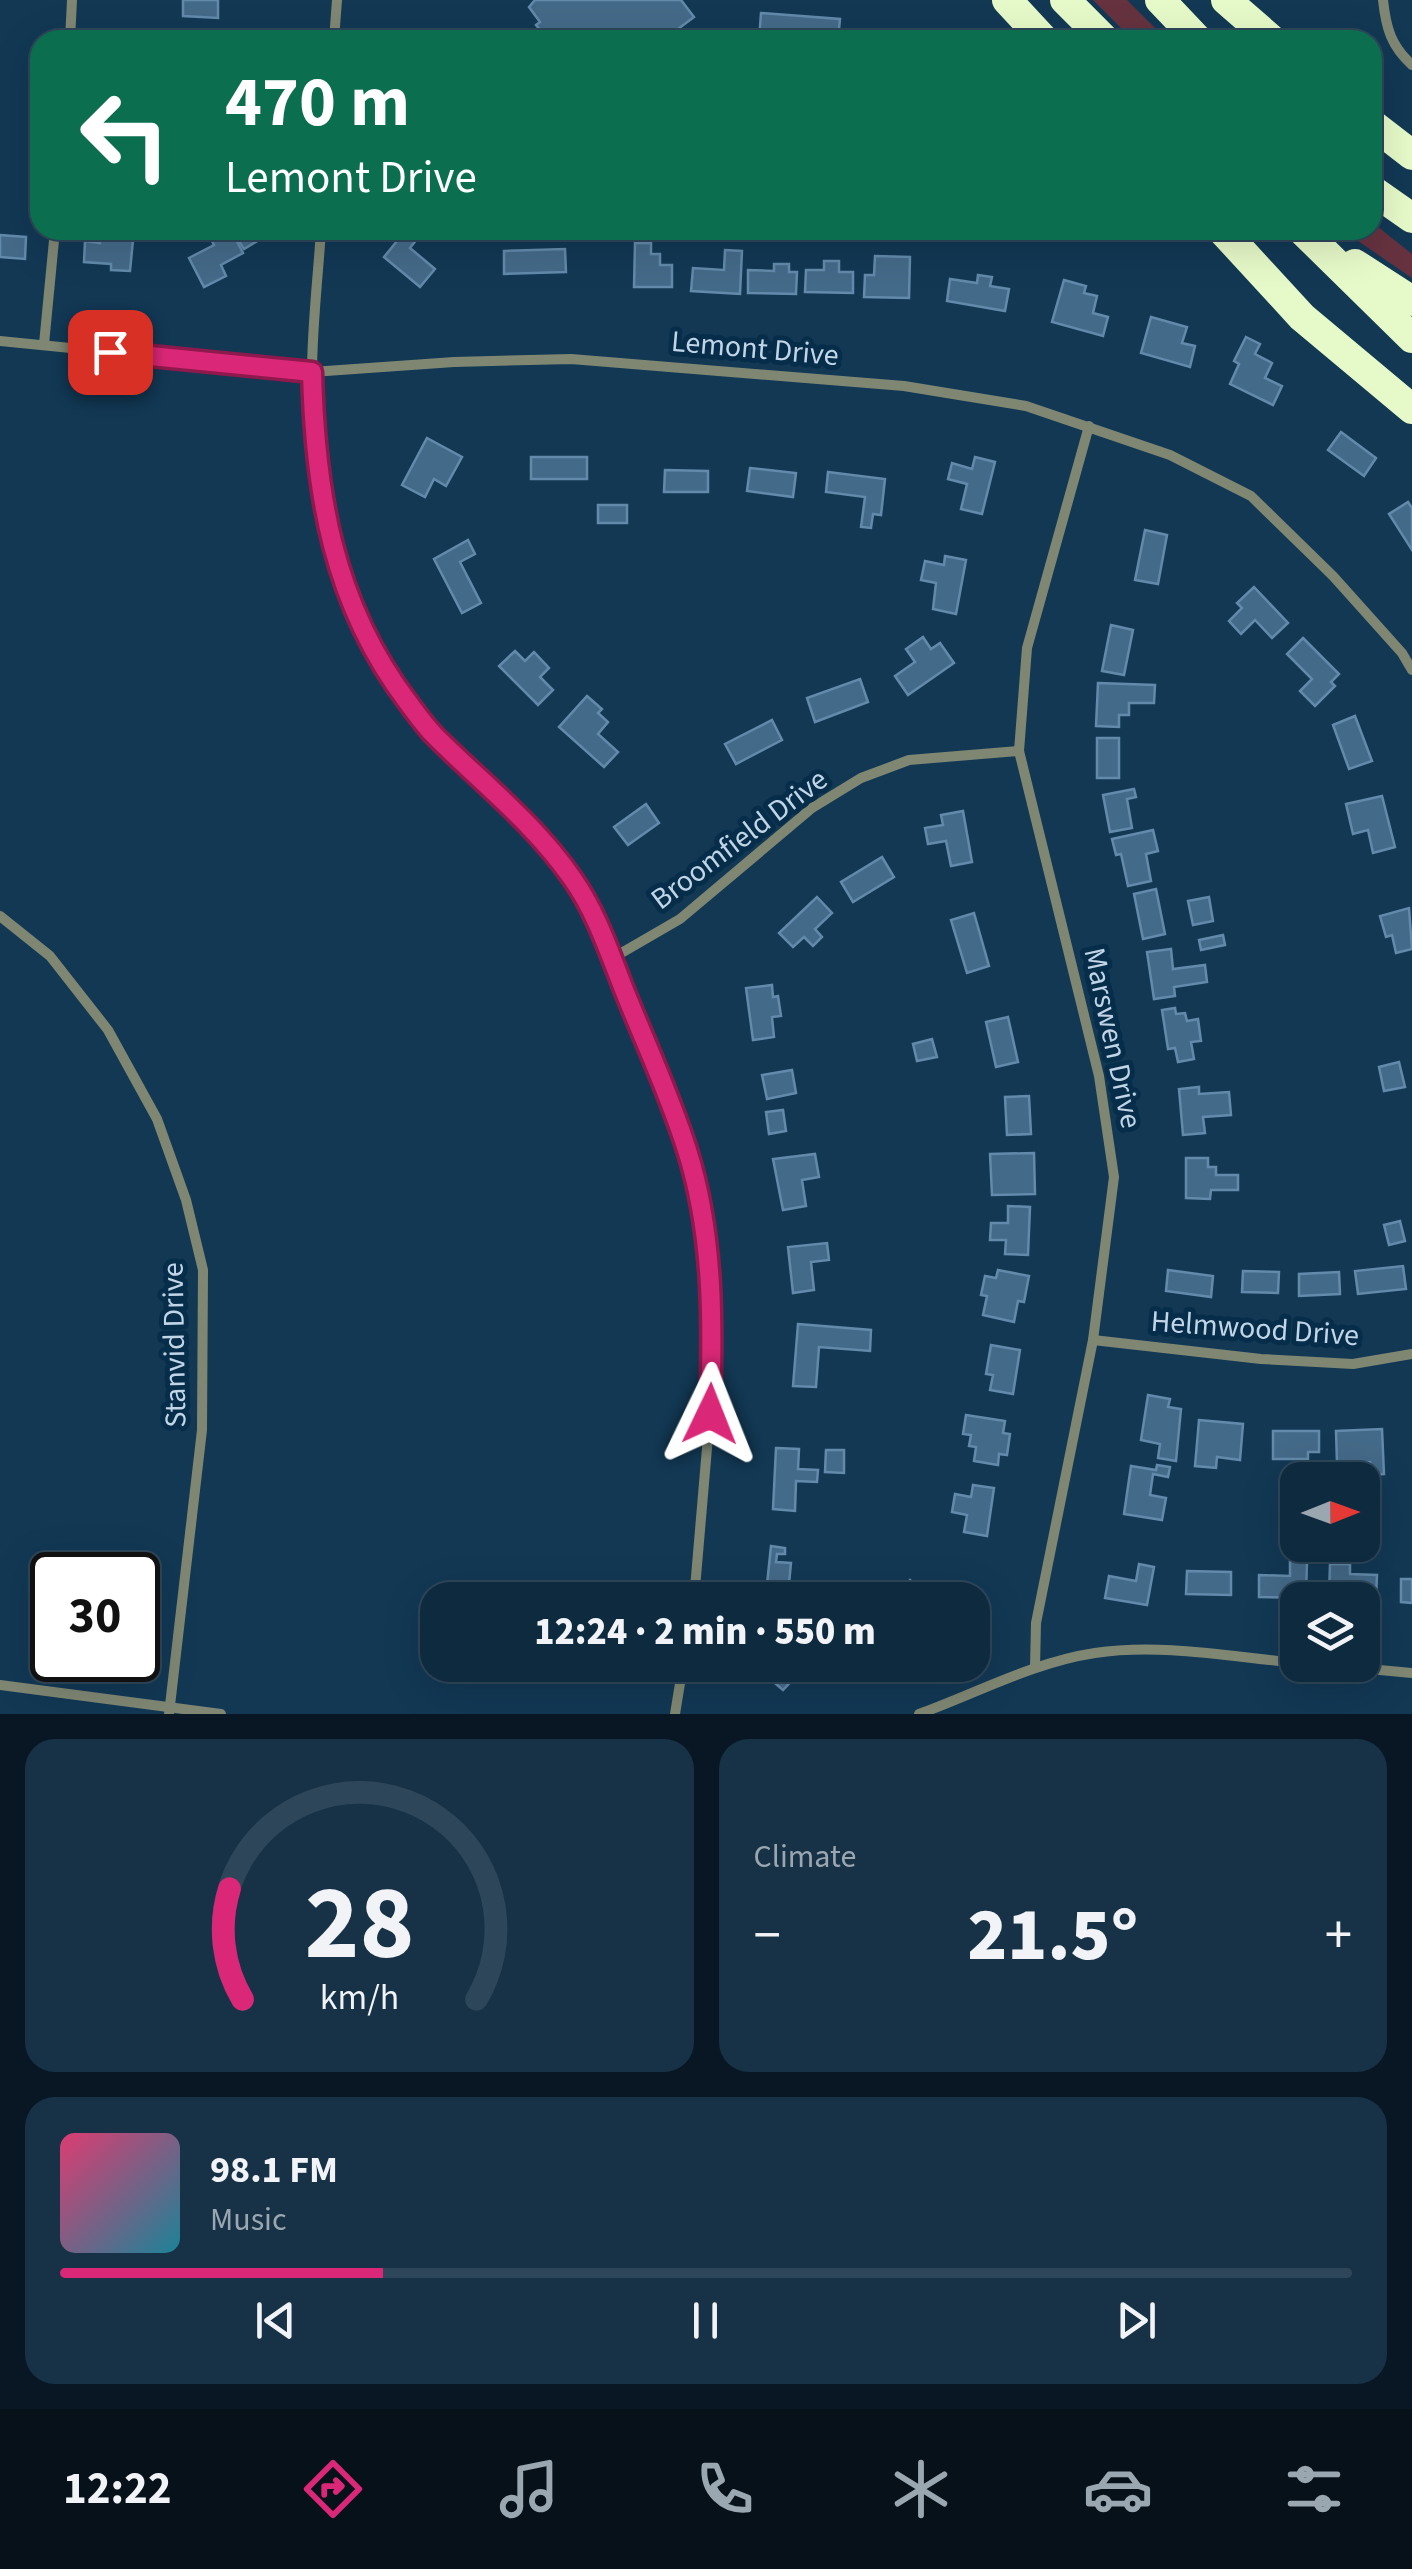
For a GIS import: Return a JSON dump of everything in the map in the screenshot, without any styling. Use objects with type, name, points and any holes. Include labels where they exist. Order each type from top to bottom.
[{"type":"highway","points":[[1006,0],[1034,30]]},
{"type":"highway","points":[[1065,0],[1094,30]]},
{"type":"highway","points":[[1160,0],[1188,30]]},
{"type":"highway","points":[[1226,0],[1260,30]]},
{"type":"highway","points":[[1382,132],[1412,155]]},
{"type":"highway","points":[[1382,197],[1412,218]]},
{"type":"highway","points":[[1231,240],[1302,317],[1412,409]]},
{"type":"highway","points":[[1312,240],[1412,338]]},
{"type":"highway","points":[[1317,240],[1412,301]]},
{"type":"street","points":[[70,30],[72,0]]},
{"type":"street","points":[[335,30],[337,0]]},
{"type":"street","points":[[1383,0],[1386,26],[1395,49],[1412,65]]},
{"type":"street","points":[[44,344],[54,240]]},
{"type":"street","points":[[319,240],[312,372],[320,485],[331,544],[350,602],[385,671],[432,734],[523,817],[573,878],[590,908],[688,1152],[706,1242],[713,1324],[695,1582]]},
{"type":"street","name":"Lemont Drive","points":[[0,341],[312,372],[572,359],[904,386],[1026,406],[1170,454],[1251,496],[1333,576],[1402,653],[1412,670]]},
{"type":"street","name":"Marswen Drive","points":[[1036,1668],[1036,1623],[1093,1340],[1114,1177],[1108,1128],[1074,970],[1019,751],[1028,648],[1088,426]]},
{"type":"street","name":"Broomfield Drive","points":[[611,960],[680,919],[812,808],[861,778],[909,760],[1019,751]]},
{"type":"street","name":"Stanvid Drive","points":[[0,916],[50,956],[108,1030],[157,1119],[186,1200],[204,1270],[202,1430],[169,1711]]},
{"type":"street","name":"Helmwood Drive","points":[[1093,1340],[1261,1359],[1353,1364],[1412,1354]]},
{"type":"street","points":[[919,1714],[1036,1668],[1096,1653],[1161,1651],[1280,1661]]},
{"type":"street","points":[[1380,1670],[1412,1673]]},
{"type":"street","points":[[675,1714],[680,1682]]},
{"type":"street","points":[[0,1685],[169,1711],[221,1714]]},
{"type":"shaded area","points":[[1093,0],[1127,0],[1157,30],[1123,30]]},
{"type":"shaded area","points":[[1382,230],[1412,254],[1412,278],[1357,240],[1382,240]]},
{"type":"building","points":[[183,0],[218,0],[218,18],[183,16]]},
{"type":"building","points":[[535,0],[681,0],[694,17],[677,30],[540,30],[536,25],[540,22],[529,7]]},
{"type":"building","points":[[761,13],[840,19],[839,30],[760,30]]},
{"type":"building","points":[[0,235],[26,237],[25,259],[0,257]]},
{"type":"building","points":[[133,240],[130,271],[111,270],[111,264],[84,262],[85,241]]},
{"type":"building","points":[[211,240],[236,240],[243,253],[221,265],[226,276],[204,287],[189,258],[214,245]]},
{"type":"building","points":[[238,240],[259,240],[244,249]]},
{"type":"building","points":[[398,240],[416,240],[410,248],[435,269],[420,287],[384,257]]},
{"type":"building","points":[[635,243],[651,243],[651,254],[660,254],[660,265],[672,265],[672,287],[634,287]]},
{"type":"building","points":[[565,249],[566,272],[504,274],[504,251]]},
{"type":"building","points":[[725,250],[742,251],[740,294],[691,291],[693,268],[724,270]]},
{"type":"building","points":[[875,256],[910,257],[909,298],[864,297],[865,275],[874,275]]},
{"type":"building","points":[[824,261],[839,261],[839,272],[853,272],[853,293],[805,292],[806,270],[824,270]]},
{"type":"building","points":[[774,264],[789,264],[789,272],[797,272],[796,294],[748,293],[748,270],[774,271]]},
{"type":"building","points":[[978,275],[992,277],[990,286],[1009,289],[1005,311],[947,301],[950,279],[977,283]]},
{"type":"building","points":[[1064,280],[1086,286],[1084,293],[1097,296],[1093,313],[1108,317],[1103,336],[1052,322]]},
{"type":"building","points":[[1151,317],[1187,327],[1182,343],[1195,346],[1190,367],[1141,353]]},
{"type":"building","points":[[1246,337],[1260,344],[1255,354],[1272,363],[1265,378],[1282,386],[1273,405],[1230,384],[1239,364],[1234,361]]},
{"type":"building","points":[[1341,432],[1376,458],[1364,476],[1328,450]]},
{"type":"building","points":[[427,438],[462,457],[446,486],[434,479],[425,497],[402,485]]},
{"type":"building","points":[[531,457],[587,457],[587,479],[531,479]]},
{"type":"building","points":[[975,457],[995,462],[982,514],[961,509],[967,484],[948,479],[952,463],[972,469]]},
{"type":"building","points":[[750,468],[796,473],[793,497],[747,491]]},
{"type":"building","points":[[665,470],[708,471],[708,492],[664,492]]},
{"type":"building","points":[[828,472],[885,479],[881,515],[873,514],[871,528],[861,527],[865,497],[826,492]]},
{"type":"building","points":[[1408,502],[1412,508],[1412,550],[1389,514]]},
{"type":"building","points":[[598,505],[627,505],[627,523],[598,523]]},
{"type":"building","points":[[1145,530],[1167,535],[1158,584],[1135,580]]},
{"type":"building","points":[[468,540],[475,554],[460,562],[481,603],[462,613],[434,559]]},
{"type":"building","points":[[945,556],[966,560],[956,614],[933,609],[936,583],[921,580],[925,561],[944,565]]},
{"type":"building","points":[[1254,587],[1288,623],[1272,638],[1255,620],[1241,634],[1229,621],[1242,608],[1237,603]]},
{"type":"building","points":[[1111,625],[1133,630],[1124,675],[1102,671]]},
{"type":"building","points":[[923,637],[931,649],[940,643],[954,663],[908,695],[895,676],[915,662],[906,649]]},
{"type":"building","points":[[1303,638],[1339,674],[1331,682],[1335,686],[1315,706],[1300,691],[1312,679],[1287,654]]},
{"type":"building","points":[[515,651],[525,661],[534,652],[549,668],[540,677],[553,690],[538,705],[499,666]]},
{"type":"building","points":[[860,679],[868,702],[815,722],[807,698]]},
{"type":"building","points":[[1098,683],[1155,685],[1154,703],[1129,703],[1129,715],[1119,715],[1119,727],[1096,726]]},
{"type":"building","points":[[587,696],[602,709],[598,713],[608,722],[598,734],[618,752],[604,767],[559,727]]},
{"type":"building","points":[[1355,716],[1372,761],[1349,769],[1333,725]]},
{"type":"building","points":[[772,720],[782,740],[736,764],[725,744]]},
{"type":"building","points":[[1097,738],[1119,738],[1119,778],[1097,778]]},
{"type":"building","points":[[1134,789],[1136,797],[1127,799],[1132,828],[1110,832],[1103,795]]},
{"type":"building","points":[[1382,796],[1395,847],[1373,853],[1368,830],[1353,834],[1346,804]]},
{"type":"building","points":[[646,804],[659,823],[628,845],[614,827]]},
{"type":"building","points":[[963,811],[972,862],[951,866],[946,841],[928,844],[925,828],[943,825],[941,815]]},
{"type":"building","points":[[1153,830],[1158,851],[1146,854],[1151,881],[1128,886],[1121,854],[1116,855],[1112,839]]},
{"type":"building","points":[[882,857],[894,877],[853,902],[841,882]]},
{"type":"building","points":[[1156,889],[1165,934],[1143,939],[1134,894]]},
{"type":"building","points":[[817,897],[832,913],[815,929],[822,937],[813,946],[804,937],[793,947],[779,933]]},
{"type":"building","points":[[1209,897],[1213,921],[1193,925],[1188,901]]},
{"type":"building","points":[[1409,908],[1412,949],[1396,953],[1392,935],[1386,937],[1380,916]]},
{"type":"building","points":[[974,913],[989,966],[967,973],[951,920]]},
{"type":"building","points":[[1223,935],[1225,945],[1201,950],[1199,940]]},
{"type":"building","points":[[1171,949],[1173,969],[1205,965],[1207,982],[1174,987],[1175,996],[1154,999],[1147,952]]},
{"type":"building","points":[[772,985],[781,1016],[772,1017],[774,1037],[753,1040],[746,988]]},
{"type":"building","points":[[1175,1008],[1176,1014],[1185,1013],[1187,1021],[1198,1019],[1201,1041],[1191,1042],[1194,1059],[1178,1062],[1175,1048],[1168,1049],[1162,1010]]},
{"type":"building","points":[[1008,1017],[1018,1062],[996,1067],[986,1022]]},
{"type":"building","points":[[932,1039],[937,1057],[917,1061],[913,1044]]},
{"type":"building","points":[[1399,1062],[1405,1087],[1384,1091],[1379,1067]]},
{"type":"building","points":[[792,1070],[796,1093],[767,1099],[762,1075]]},
{"type":"building","points":[[1199,1087],[1199,1094],[1229,1092],[1231,1115],[1203,1117],[1205,1133],[1183,1135],[1179,1089]]},
{"type":"building","points":[[1029,1096],[1031,1134],[1007,1135],[1005,1097]]},
{"type":"building","points":[[783,1110],[786,1131],[769,1134],[766,1112]]},
{"type":"building","points":[[1034,1153],[1035,1194],[992,1195],[990,1154]]},
{"type":"building","points":[[815,1154],[819,1177],[802,1180],[806,1206],[783,1210],[773,1159]]},
{"type":"building","points":[[1186,1158],[1208,1158],[1208,1167],[1216,1167],[1216,1175],[1238,1175],[1238,1190],[1211,1190],[1210,1199],[1186,1198]]},
{"type":"building","points":[[1008,1206],[1030,1207],[1028,1255],[1005,1254],[1006,1240],[990,1240],[991,1223],[1008,1223]]},
{"type":"building","points":[[1400,1221],[1405,1241],[1389,1245],[1384,1225]]},
{"type":"building","points":[[827,1243],[829,1260],[811,1262],[814,1290],[793,1293],[788,1247]]},
{"type":"building","points":[[1403,1266],[1406,1289],[1358,1294],[1355,1271]]},
{"type":"building","points":[[998,1270],[1029,1276],[1024,1302],[1018,1301],[1014,1322],[983,1315],[987,1296],[981,1295],[985,1276],[996,1278]]},
{"type":"building","points":[[1168,1270],[1213,1276],[1211,1297],[1166,1291]]},
{"type":"building","points":[[1243,1271],[1279,1272],[1278,1293],[1242,1292]]},
{"type":"building","points":[[1339,1272],[1340,1294],[1299,1296],[1299,1274]]},
{"type":"building","points":[[798,1324],[871,1330],[870,1351],[819,1347],[816,1387],[793,1386]]},
{"type":"building","points":[[991,1345],[1020,1350],[1013,1394],[990,1390],[993,1375],[986,1374]]},
{"type":"building","points":[[1148,1395],[1170,1399],[1168,1407],[1181,1409],[1176,1461],[1158,1458],[1160,1444],[1141,1440]]},
{"type":"building","points":[[966,1415],[1005,1421],[1003,1433],[1010,1434],[1007,1455],[999,1454],[998,1465],[974,1461],[976,1447],[969,1446],[971,1435],[963,1434]]},
{"type":"building","points":[[1199,1420],[1243,1424],[1240,1460],[1217,1457],[1216,1468],[1195,1466]]},
{"type":"building","points":[[1382,1429],[1384,1474],[1380,1474],[1380,1462],[1337,1462],[1336,1431]]},
{"type":"building","points":[[1273,1431],[1319,1431],[1319,1452],[1308,1452],[1308,1459],[1273,1459]]},
{"type":"building","points":[[776,1448],[799,1449],[798,1469],[818,1470],[817,1482],[796,1481],[795,1511],[773,1509]]},
{"type":"building","points":[[826,1450],[844,1450],[844,1473],[825,1472]]},
{"type":"building","points":[[1157,1465],[1170,1467],[1168,1477],[1153,1474],[1150,1495],[1166,1498],[1162,1520],[1124,1514],[1131,1466],[1156,1470]]},
{"type":"building","points":[[973,1485],[994,1488],[987,1536],[964,1532],[967,1515],[952,1512],[955,1494],[971,1497]]},
{"type":"building","points":[[771,1546],[785,1548],[785,1554],[777,1554],[776,1562],[791,1563],[789,1582],[767,1582]]},
{"type":"building","points":[[1290,1562],[1307,1562],[1306,1582],[1280,1582],[1280,1597],[1259,1597],[1259,1575],[1290,1576]]},
{"type":"building","points":[[1139,1564],[1154,1567],[1147,1605],[1105,1598],[1109,1576],[1136,1581]]},
{"type":"building","points":[[1330,1564],[1350,1564],[1350,1574],[1377,1575],[1377,1582],[1329,1582]]},
{"type":"building","points":[[1187,1571],[1231,1572],[1231,1595],[1186,1594]]},
{"type":"building","points":[[1401,1579],[1412,1579],[1412,1603],[1401,1602]]},
{"type":"building","points":[[774,1682],[791,1682],[783,1690]]},
{"type":"route","points":[[110,352],[312,372],[320,485],[331,544],[350,602],[385,671],[432,734],[523,817],[573,878],[590,908],[665,1088],[688,1152],[706,1242],[713,1324],[710,1414]]}]
